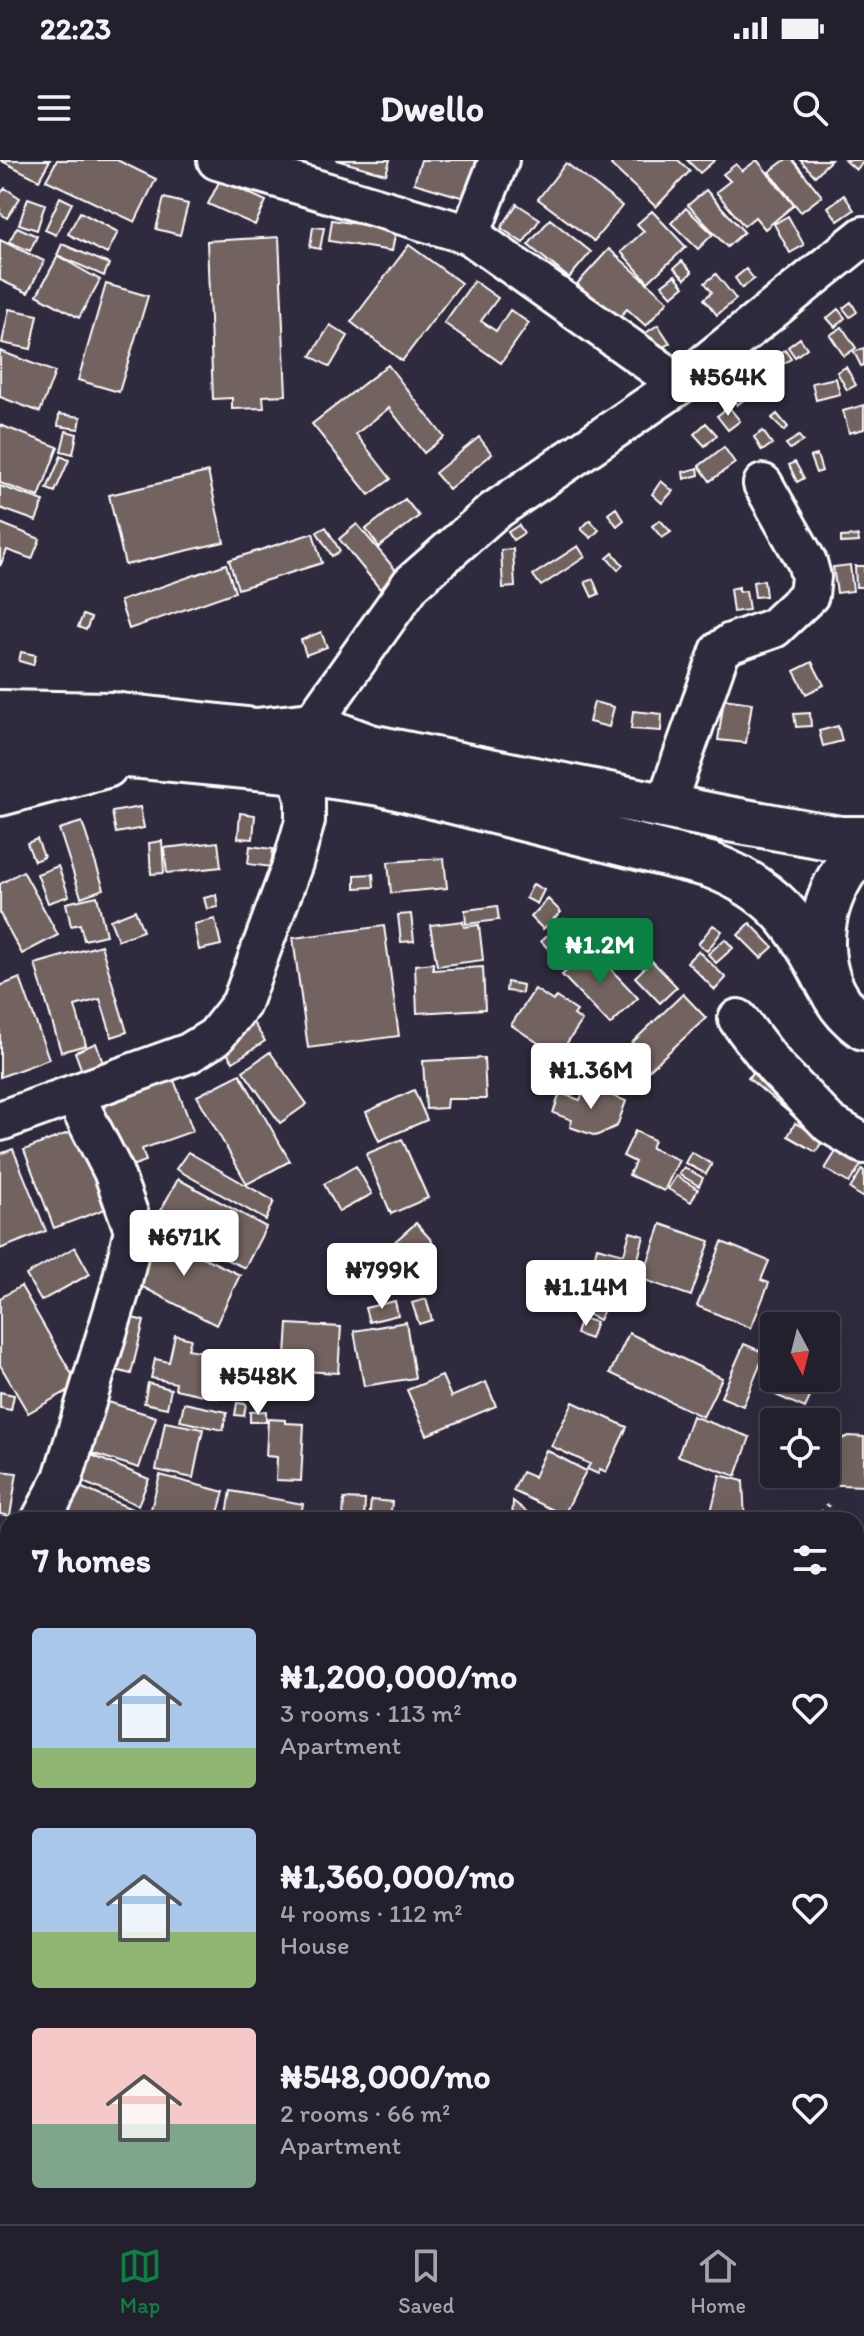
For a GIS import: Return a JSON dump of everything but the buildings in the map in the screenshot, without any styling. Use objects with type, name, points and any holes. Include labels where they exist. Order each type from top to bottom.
[{"type":"main road","points":[[5,723],[112,715],[256,731],[311,725],[370,747],[815,835],[864,839]]},
{"type":"main road","points":[[5,723],[142,756],[298,771],[381,783],[710,865],[738,875],[764,892],[790,918],[812,949],[850,1017],[864,1027]]},
{"type":"main road","points":[[0,793],[142,756]]},
{"type":"main road","points":[[829,984],[820,945],[826,906],[844,871],[864,851]]},
{"type":"street","points":[[217,160],[470,235],[680,384]]},
{"type":"street","points":[[470,235],[499,160]]},
{"type":"street","points":[[0,1121],[189,1053],[215,1037],[241,1004],[293,863],[305,821],[305,799],[298,771],[311,725],[411,584],[493,512],[680,384],[864,236]]},
{"type":"street","points":[[665,807],[720,651],[731,643],[774,628],[809,595],[811,577],[807,562],[763,484]]},
{"type":"street","points":[[738,1019],[775,1067],[830,1124],[864,1144]]},
{"type":"street","points":[[45,1512],[63,1478],[120,1290],[134,1230],[113,1171],[74,1095]]},
{"type":"path","points":[[823,1512],[832,1500]]}]
